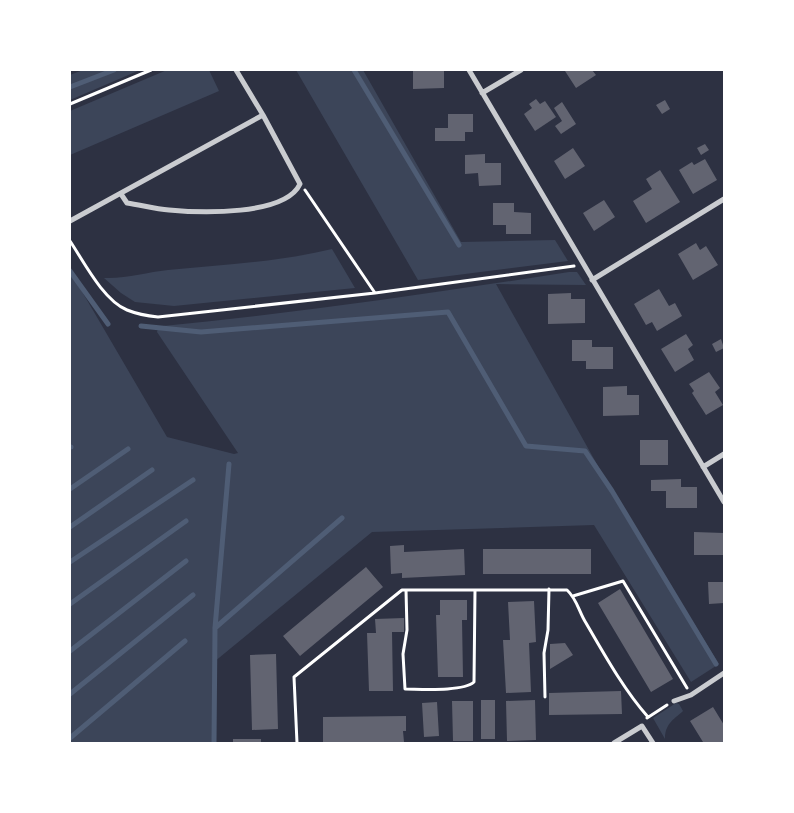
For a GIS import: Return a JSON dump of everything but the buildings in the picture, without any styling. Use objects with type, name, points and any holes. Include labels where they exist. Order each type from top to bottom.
[{"type":"street","points":[[121,194],[127,203],[167,210],[219,212],[266,207],[296,192],[300,184],[264,115],[236,70]]},
{"type":"street","points":[[469,70],[724,502]]},
{"type":"street","points":[[482,93],[521,70]]},
{"type":"street","points":[[70,221],[264,115]]},
{"type":"street","points":[[592,280],[724,200]]},
{"type":"street","points":[[703,467],[724,454]]},
{"type":"street","points":[[674,701],[691,695],[724,673]]},
{"type":"street","points":[[614,743],[642,726],[653,743]]},
{"type":"path","points":[[70,104],[151,70]]},
{"type":"path","points":[[300,184],[375,294]]},
{"type":"path","points":[[70,241],[111,299],[126,310],[158,317],[375,294],[561,268],[582,263]]},
{"type":"path","points":[[573,596],[623,581],[691,695]]},
{"type":"path","points":[[545,697],[544,653],[548,630],[549,589]]},
{"type":"path","points":[[406,590],[407,630],[402,654],[405,688],[445,689],[469,686],[474,682],[475,590]]},
{"type":"path","points":[[297,743],[294,676],[399,591],[406,590],[567,590],[573,596],[584,621],[637,704],[648,717]]},
{"type":"path","points":[[642,726],[648,717],[674,701]]},
{"type":"shaded area","points":[[83,70],[140,70],[70,100],[70,75]]},
{"type":"shaded area","points":[[167,70],[209,70],[219,91],[70,155],[70,111]]},
{"type":"shaded area","points":[[296,70],[363,70],[461,242],[555,240],[568,261],[418,280]]},
{"type":"shaded area","points":[[332,249],[355,288],[174,306],[135,302],[104,278],[271,260]]},
{"type":"shaded area","points":[[70,271],[167,437],[234,454],[238,453],[157,332],[158,328],[366,302],[577,272],[586,285],[496,284],[612,491],[719,664],[691,682],[594,525],[372,532],[214,662],[216,743],[70,743]]},
{"type":"shaded area","points":[[676,703],[679,704],[683,711],[668,726],[665,739],[653,718]]},
{"type":"waterway","points":[[70,87],[114,70]]},
{"type":"waterway","points":[[354,70],[459,245]]},
{"type":"waterway","points":[[70,271],[108,324]]},
{"type":"waterway","points":[[141,326],[201,332],[448,312],[526,446],[585,451],[612,491],[716,664]]},
{"type":"waterway","points":[[70,489],[128,449]]},
{"type":"waterway","points":[[214,743],[215,628],[229,464]]},
{"type":"waterway","points":[[70,527],[152,470]]},
{"type":"waterway","points":[[70,562],[193,480]]},
{"type":"waterway","points":[[215,628],[342,518]]},
{"type":"waterway","points":[[70,604],[186,521]]},
{"type":"waterway","points":[[70,651],[186,561]]},
{"type":"waterway","points":[[70,694],[193,595]]},
{"type":"waterway","points":[[70,738],[185,641]]}]
